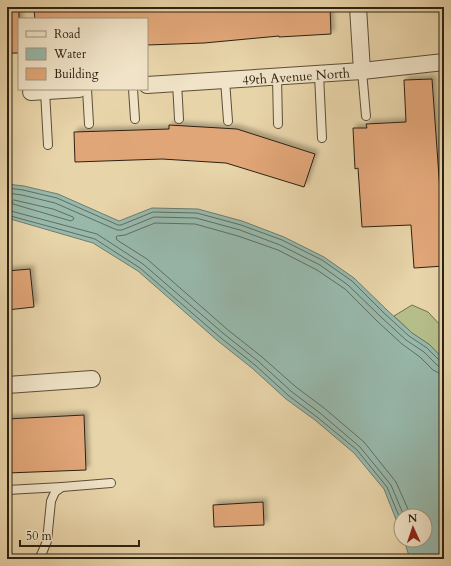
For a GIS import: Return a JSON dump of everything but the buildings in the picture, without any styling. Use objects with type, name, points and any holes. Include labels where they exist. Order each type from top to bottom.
[{"type":"street","points":[[358,7],[362,72]]},
{"type":"street","name":"49th Avenue North","points":[[148,85],[362,72],[444,62]]},
{"type":"street","points":[[38,92],[65,90]]},
{"type":"street","points":[[7,385],[92,379]]},
{"type":"lane","points":[[362,72],[366,116]]},
{"type":"lane","points":[[320,74],[322,138]]},
{"type":"lane","points":[[277,77],[278,124]]},
{"type":"lane","points":[[225,80],[228,121]]},
{"type":"lane","points":[[177,83],[179,120]]},
{"type":"lane","points":[[87,90],[89,124]]},
{"type":"lane","points":[[133,90],[135,119]]},
{"type":"lane","points":[[38,92],[48,145]]},
{"type":"lane","points":[[7,490],[111,483]]},
{"type":"lane","points":[[39,559],[47,541],[51,501],[55,492],[62,487]]},
{"type":"green space","points":[[412,305],[428,312],[444,329],[444,360],[430,345],[412,333],[394,316]]},
{"type":"water","points":[[7,184],[24,186],[58,194],[119,221],[152,208],[198,209],[242,221],[284,237],[324,257],[354,278],[412,333],[430,345],[444,360],[444,559],[410,559],[407,548],[433,548],[433,508],[393,508],[393,512],[384,489],[354,453],[315,420],[286,399],[252,368],[218,341],[138,271],[93,243],[7,218]]}]
